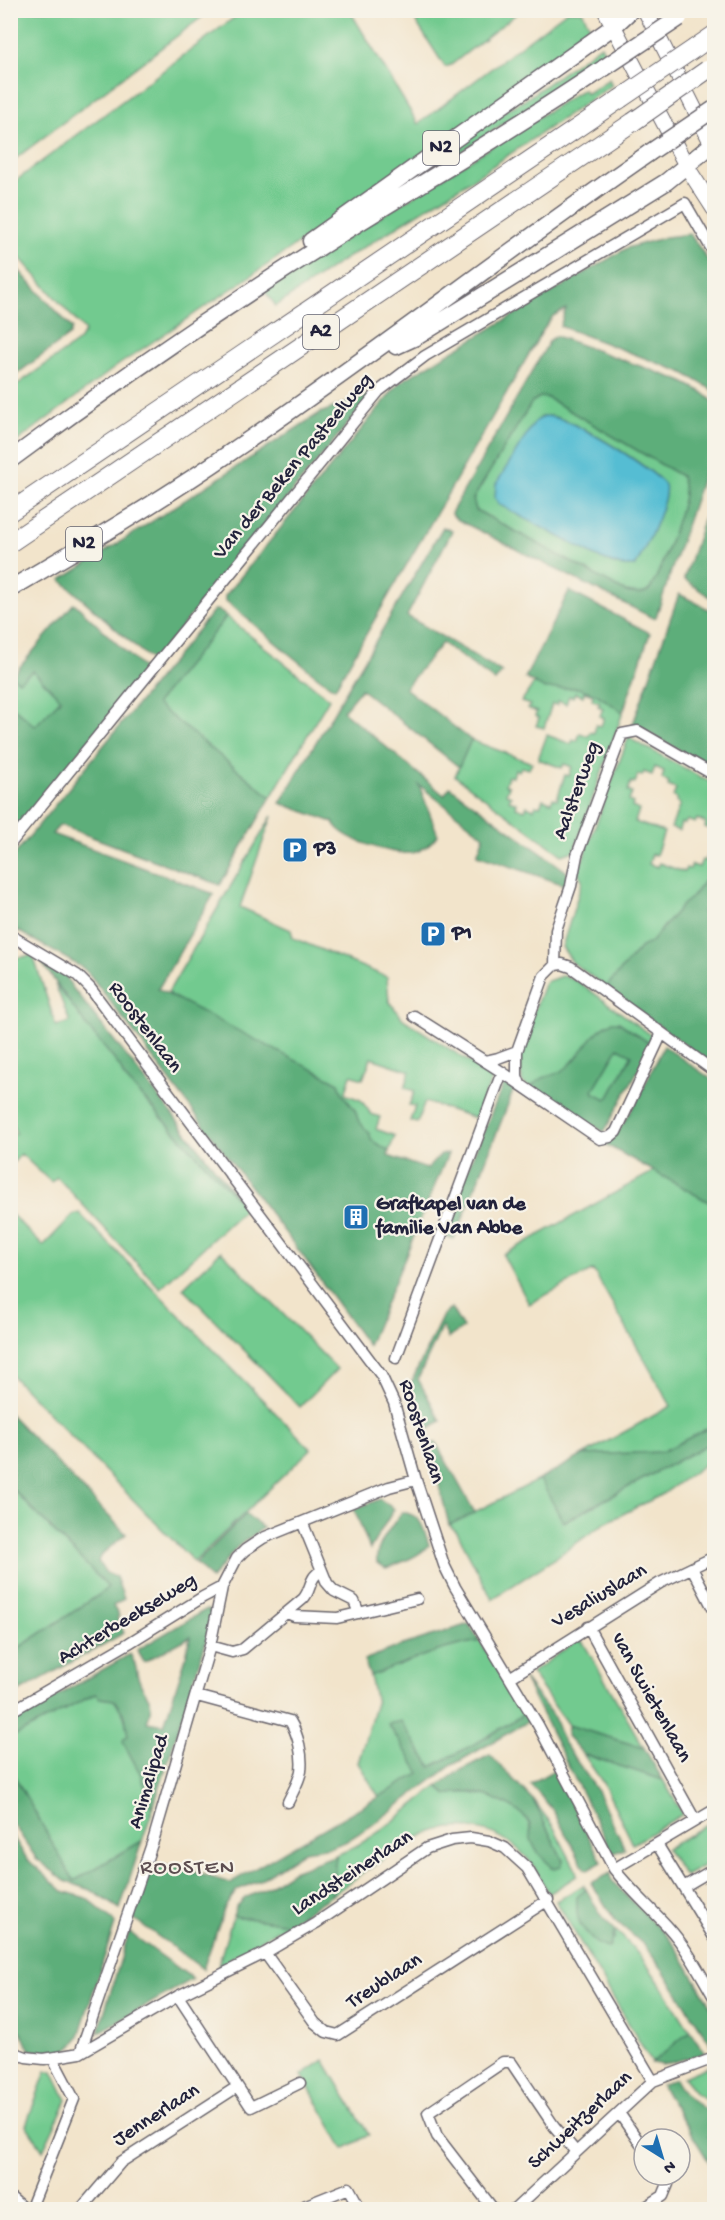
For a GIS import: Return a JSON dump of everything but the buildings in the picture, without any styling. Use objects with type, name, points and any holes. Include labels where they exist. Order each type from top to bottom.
[{"type":"highway","points":[[614,26],[631,10]]},
{"type":"highway","name":"N2","points":[[10,460],[124,376],[275,276],[493,141],[684,14]]},
{"type":"highway","name":"N2","points":[[275,276],[302,247],[614,26]]},
{"type":"highway","name":"A2","points":[[10,512],[714,35]]},
{"type":"highway","name":"A2","points":[[10,543],[711,68]]},
{"type":"highway","name":"N2","points":[[10,589],[229,454],[355,366],[555,219],[714,109]]},
{"type":"highway","points":[[687,167],[714,145]]},
{"type":"highway","name":"N2","points":[[355,366],[418,336],[552,254],[687,167]]},
{"type":"main road","points":[[605,10],[687,167],[714,209]]},
{"type":"main road","points":[[645,10],[714,145]]},
{"type":"street","name":"Van der Beken Pasteelweg","points":[[10,844],[379,391],[425,356],[685,203],[714,253]]},
{"type":"street","name":"Aalsterweg","points":[[555,964],[556,930],[571,886],[577,855],[622,734],[638,731],[714,774]]},
{"type":"street","name":"Roostenlaan","points":[[10,935],[77,975],[90,988],[387,1386],[444,1564],[455,1587],[544,1735],[615,1869],[630,1890],[667,1926],[687,1952],[714,1997]]},
{"type":"street","points":[[520,1084],[517,1076],[517,1051],[544,976],[555,964],[571,967],[714,1071]]},
{"type":"street","points":[[414,1016],[502,1072],[600,1139],[610,1137],[616,1132],[662,1033]]},
{"type":"street","points":[[485,1061],[517,1051]]},
{"type":"street","points":[[396,1358],[502,1072]]},
{"type":"street","name":"Achterbeekseweg","points":[[10,1712],[222,1587],[231,1568],[245,1550],[263,1538],[303,1524],[389,1487],[416,1480]]},
{"type":"street","points":[[303,1524],[321,1571],[330,1587],[354,1600],[359,1613]]},
{"type":"street","name":"Vesaliuslaan","points":[[511,1677],[660,1583],[713,1561]]},
{"type":"street","points":[[692,1568],[714,1610]]},
{"type":"street","points":[[210,1647],[238,1652],[306,1596],[312,1578],[321,1571]]},
{"type":"street","name":"Animalipad","points":[[80,2053],[147,1859],[197,1696],[222,1587]]},
{"type":"street","points":[[287,1613],[294,1616],[337,1618],[417,1599]]},
{"type":"street","name":"van Swietenlaan","points":[[588,1627],[695,1820]]},
{"type":"street","points":[[197,1696],[290,1720],[301,1756],[301,1773],[288,1802]]},
{"type":"street","points":[[615,1869],[714,1810]]},
{"type":"street","name":"Landsteinerlaan","points":[[10,2051],[26,2057],[53,2059],[80,2053],[178,1996],[265,1953],[316,1923],[427,1848],[452,1840],[480,1840],[505,1848],[527,1868],[653,2081]]},
{"type":"street","points":[[657,1844],[685,1886],[714,1937]]},
{"type":"street","points":[[685,1886],[714,1869]]},
{"type":"street","name":"Treublaan","points":[[265,1953],[315,2023],[326,2032],[338,2036],[548,1900]]},
{"type":"street","points":[[178,1996],[251,2107],[300,2083]]},
{"type":"street","name":"Schweitzerlaan","points":[[514,2210],[653,2081],[714,2058]]},
{"type":"street","points":[[30,2210],[74,2099],[53,2059]]},
{"type":"street","points":[[494,2210],[437,2136],[428,2113],[502,2062],[511,2062],[554,2126],[576,2151]]},
{"type":"street","name":"Jennerlaan","points":[[80,2210],[121,2162],[237,2087]]},
{"type":"street","points":[[619,2113],[632,2132]]},
{"type":"street","points":[[641,2210],[663,2196],[667,2187]]},
{"type":"street","points":[[294,2210],[349,2188],[361,2210]]},
{"type":"street","points":[[10,2197],[25,2210]]},
{"type":"green space","points":[[11,10],[210,10],[210,11],[11,162]]},
{"type":"green space","points":[[427,10],[520,11],[451,65],[445,67],[416,22],[418,15]]},
{"type":"green space","points":[[243,11],[350,11],[418,124],[567,11],[582,11],[593,32],[562,57],[267,265],[117,366],[11,446],[11,389],[79,341],[85,331],[11,248],[10,185]]},
{"type":"green space","points":[[601,45],[605,53],[577,75],[420,179],[347,220],[490,119],[523,101]]},
{"type":"green space","points":[[609,79],[612,85],[473,179],[342,261],[276,306],[264,290],[583,89],[586,94]]},
{"type":"green space","points":[[690,234],[714,269],[714,391],[684,373],[560,326],[566,309],[553,316],[543,330],[335,688],[300,663],[225,600],[225,596],[400,382],[627,248],[666,237]]},
{"type":"green space","points":[[11,262],[72,328],[70,335],[11,378]]},
{"type":"green space","points":[[556,336],[679,380],[702,392],[714,402],[714,442],[656,617],[653,618],[456,519],[451,513],[550,340]],"holes":[[[540,397],[548,398],[681,476],[684,495],[679,515],[657,575],[645,593],[626,592],[476,510],[473,499],[532,402]]]},
{"type":"green space","points":[[373,393],[153,662],[61,580],[320,413]]},
{"type":"green space","points":[[540,397],[548,398],[681,476],[684,495],[679,515],[663,561],[652,585],[645,593],[626,592],[476,510],[473,499],[532,401]],"holes":[[[550,416],[562,419],[611,444],[644,466],[665,485],[660,514],[635,566],[611,563],[522,517],[530,429],[541,417]]]},
{"type":"green space","points":[[714,487],[714,600],[684,579]]},
{"type":"green space","points":[[443,527],[452,531],[407,616],[502,672],[495,681],[442,643],[405,688],[471,740],[459,767],[361,689],[343,711],[444,795],[450,787],[566,871],[568,875],[565,885],[477,855],[484,836],[419,785],[438,835],[422,849],[411,853],[368,845],[345,834],[333,822],[280,803]]},
{"type":"green space","points":[[569,591],[650,633],[623,712],[596,694],[578,688],[545,689],[525,678]]},
{"type":"green space","points":[[679,594],[714,612],[714,771],[633,724]]},
{"type":"green space","points":[[74,603],[146,671],[11,836],[11,705],[35,726],[61,699],[33,671],[19,681],[12,676]]},
{"type":"green space","points":[[214,610],[226,616],[223,621],[156,704],[271,797],[220,885],[60,825],[52,834],[214,894],[158,989],[339,1083],[343,1095],[355,1110],[358,1120],[370,1134],[371,1140],[389,1151],[388,1156],[427,1169],[441,1154],[448,1154],[368,1346],[90,975],[83,968],[11,927],[11,859]]},
{"type":"green space","points":[[226,616],[329,699],[271,797],[156,704]]},
{"type":"green space","points":[[32,670],[61,699],[35,727],[11,705],[12,676],[19,680]]},
{"type":"green space","points":[[534,683],[550,688],[583,689],[601,697],[623,712],[574,851],[562,855],[455,776],[471,740],[532,763],[529,769],[521,767],[519,771],[515,769],[513,777],[508,776],[505,785],[509,786],[506,794],[511,796],[509,800],[517,803],[516,807],[525,810],[527,806],[534,809],[536,805],[540,806],[543,799],[551,802],[553,798],[557,799],[565,775],[569,776],[572,767],[564,764],[562,768],[538,759],[547,735],[571,744],[573,740],[577,741],[580,733],[588,736],[590,732],[594,733],[596,725],[601,726],[604,718],[600,716],[603,708],[598,706],[600,702],[592,700],[593,695],[584,692],[583,696],[575,693],[573,697],[569,696],[566,704],[558,701],[557,705],[552,704],[544,728],[536,726],[539,718],[535,716],[537,712],[528,709],[530,705],[521,702]]},
{"type":"green space","points":[[629,736],[634,741],[714,784],[714,835],[711,834],[712,830],[705,827],[706,823],[697,819],[695,823],[687,820],[685,824],[681,823],[679,831],[671,828],[680,804],[673,797],[676,789],[668,786],[669,782],[662,779],[664,771],[655,767],[652,775],[644,772],[642,776],[638,775],[635,783],[631,782],[628,791],[632,793],[629,801],[633,803],[632,807],[639,810],[635,822],[664,832],[656,855],[652,854],[649,864],[658,867],[659,863],[684,872],[692,865],[699,867],[702,860],[706,861],[709,853],[714,855],[714,868],[692,897],[683,904],[650,943],[641,947],[606,987],[573,963],[562,947],[581,885],[582,880],[578,872]]},
{"type":"green space","points":[[272,816],[240,907],[291,930],[293,938],[387,977],[389,1001],[403,1019],[493,1077],[475,1118],[425,1102],[417,1123],[410,1121],[415,1106],[409,1105],[415,1091],[405,1088],[410,1071],[371,1058],[363,1079],[351,1075],[345,1094],[361,1100],[371,1114],[380,1117],[376,1129],[395,1136],[389,1151],[372,1142],[358,1120],[355,1110],[343,1095],[339,1083],[171,997],[168,992]]},
{"type":"green space","points":[[714,868],[714,908],[711,906],[702,912],[714,920],[714,1066],[606,987],[641,947],[650,943],[683,904],[692,897]]},
{"type":"green space","points":[[33,955],[56,1026],[70,1022],[55,984],[120,1067],[124,1077],[246,1208],[160,1288],[57,1177],[51,1182],[21,1154],[11,1165],[11,1135],[16,1133],[10,1123],[11,959]]},
{"type":"green space","points":[[37,956],[65,974],[72,987],[246,1208],[124,1077],[120,1067],[86,1025]]},
{"type":"green space","points":[[564,975],[580,983],[654,1039],[652,1045],[619,1022],[583,1050],[565,1070],[542,1078],[530,1088],[522,1082],[519,1050],[545,982]]},
{"type":"green space","points":[[618,1022],[652,1045],[604,1132],[530,1088],[541,1079],[557,1074],[566,1068],[604,1026]],"holes":[[[618,1048],[632,1055],[609,1097],[606,1099],[594,1093],[593,1090]]]},
{"type":"green space","points":[[664,1046],[714,1081],[714,1205],[605,1144],[629,1115]]},
{"type":"green space","points":[[618,1048],[632,1054],[606,1099],[594,1093],[593,1090]]},
{"type":"green space","points":[[504,1083],[514,1089],[462,1221],[454,1239],[439,1236]]},
{"type":"green space","points":[[654,1171],[714,1205],[714,1425],[662,1452],[583,1455],[671,1406],[593,1270],[529,1304],[503,1255]]},
{"type":"green space","points":[[79,1213],[311,1449],[194,1562],[11,1375],[11,1214],[43,1246],[73,1215]]},
{"type":"green space","points":[[221,1251],[337,1369],[300,1407],[183,1288]]},
{"type":"green space","points":[[451,1308],[463,1328],[448,1338],[442,1326],[418,1379],[441,1421],[424,1431],[409,1387],[443,1315]]},
{"type":"green space","points":[[10,1414],[126,1534],[101,1555],[98,1561],[106,1573],[116,1577],[124,1599],[113,1606],[124,1633],[11,1696],[11,1653],[108,1587],[11,1487]]},
{"type":"green space","points":[[714,1425],[714,1441],[563,1522],[540,1479],[583,1455],[662,1452]]},
{"type":"green space","points":[[714,1441],[712,1459],[663,1494],[605,1523],[492,1599],[457,1532],[449,1525],[540,1479],[564,1522]]},
{"type":"green space","points":[[436,1443],[475,1513],[449,1525],[429,1444]]},
{"type":"green space","points":[[10,1487],[108,1587],[11,1653]]},
{"type":"green space","points":[[380,1499],[394,1509],[370,1549],[354,1509]]},
{"type":"green space","points":[[402,1512],[418,1519],[429,1545],[415,1556],[386,1568],[377,1563],[378,1550]]},
{"type":"green space","points":[[246,1514],[263,1528],[238,1546],[211,1579],[196,1563]]},
{"type":"green space","points":[[205,1610],[210,1610],[213,1619],[153,1808],[140,1773],[123,1742],[128,1736],[125,1716],[114,1700],[100,1698],[95,1694],[11,1738],[11,1722],[130,1654],[150,1701],[147,1722],[164,1725],[186,1657],[190,1637],[144,1662],[137,1650]]},
{"type":"green space","points":[[469,1624],[480,1641],[438,1651],[370,1676],[364,1660]]},
{"type":"green space","points":[[578,1640],[584,1644],[644,1748],[568,1725],[531,1673]]},
{"type":"green space","points":[[480,1641],[524,1714],[431,1767],[401,1722],[388,1724],[421,1773],[379,1797],[358,1763],[376,1703],[370,1676],[438,1651]]},
{"type":"green space","points":[[524,1679],[554,1717],[563,1742],[595,1787],[625,1849],[614,1853],[610,1848]]},
{"type":"green space","points":[[95,1694],[100,1698],[114,1700],[122,1713],[128,1736],[123,1742],[140,1773],[153,1808],[142,1841],[74,1881],[11,1770],[10,1738]]},
{"type":"green space","points":[[524,1714],[528,1721],[526,1723],[451,1766],[371,1826],[345,1842],[331,1847],[304,1851],[258,1881],[237,1890],[225,1907],[203,1969],[133,1918],[149,1862],[181,1868],[230,1883],[420,1773],[388,1724],[401,1721],[431,1767]]},
{"type":"green space","points":[[568,1725],[644,1748],[663,1780],[583,1754],[567,1736]]},
{"type":"green space","points":[[583,1754],[663,1780],[683,1814],[633,1844],[603,1783]]},
{"type":"green space","points":[[490,1755],[533,1800],[563,1861],[561,1866],[555,1868],[541,1856],[531,1839],[527,1819],[513,1808],[477,1793],[464,1792],[447,1795],[438,1786],[459,1771]]},
{"type":"green space","points":[[11,1770],[74,1881],[142,1841],[120,1909],[91,1890],[65,1881],[36,1858],[11,1823]]},
{"type":"green space","points":[[554,1770],[602,1862],[588,1870],[585,1869],[552,1809],[530,1784]]},
{"type":"green space","points":[[438,1786],[446,1795],[468,1793],[491,1797],[513,1807],[528,1822],[531,1838],[536,1847],[552,1867],[558,1867],[563,1860],[533,1800],[553,1826],[577,1876],[549,1894],[527,1858],[516,1847],[490,1833],[475,1829],[446,1829],[417,1838],[385,1857],[332,1895],[336,1855],[377,1833]]},
{"type":"green space","points":[[714,1820],[714,1860],[685,1876],[666,1849]]},
{"type":"green space","points":[[10,1832],[27,1859],[63,1891],[86,1898],[115,1924],[79,2036],[70,2048],[59,2053],[30,2050],[11,2012]]},
{"type":"green space","points":[[336,1855],[332,1895],[288,1924],[233,1916],[236,1907],[245,1898],[293,1871]]},
{"type":"green space","points":[[611,1873],[611,1879],[616,1885],[678,1950],[714,2012],[714,2049],[663,1970],[644,1945],[615,1920],[591,1883]]},
{"type":"green space","points":[[584,1885],[586,1889],[577,1898],[577,1910],[614,1938],[615,1930],[626,1941],[656,1978],[690,2031],[652,2063],[556,1901]]},
{"type":"green space","points":[[586,1889],[602,1917],[615,1930],[609,1948],[595,1941],[586,1932],[578,1918],[577,1897]]},
{"type":"green space","points":[[233,1916],[288,1924],[218,1966]]},
{"type":"green space","points":[[129,1932],[193,1979],[98,2033]]},
{"type":"green space","points":[[690,2031],[705,2053],[663,2065],[652,2063]]},
{"type":"green space","points":[[324,2060],[369,2135],[344,2149],[302,2075]]},
{"type":"green space","points":[[714,2064],[714,2105],[696,2093],[683,2077]]},
{"type":"green space","points":[[46,2071],[53,2071],[67,2100],[43,2150],[26,2125]]},
{"type":"green space","points":[[675,2079],[682,2091],[692,2100],[714,2114],[708,2137],[714,2147],[714,2170],[692,2135],[692,2127],[687,2127],[661,2085]]},
{"type":"water","points":[[545,416],[572,424],[608,443],[643,466],[665,485],[660,514],[635,566],[621,566],[601,559],[500,505],[495,498],[496,484],[530,429],[536,421]]},
{"type":"place","name":"P3","points":[[295,850]]},
{"type":"place","name":"P1","points":[[433,934]]},
{"type":"place","name":"Grafkapel van de familie Van Abbe","points":[[356,1217]]},
{"type":"district","name":"ROOSTEN","points":[[188,1869]]}]
